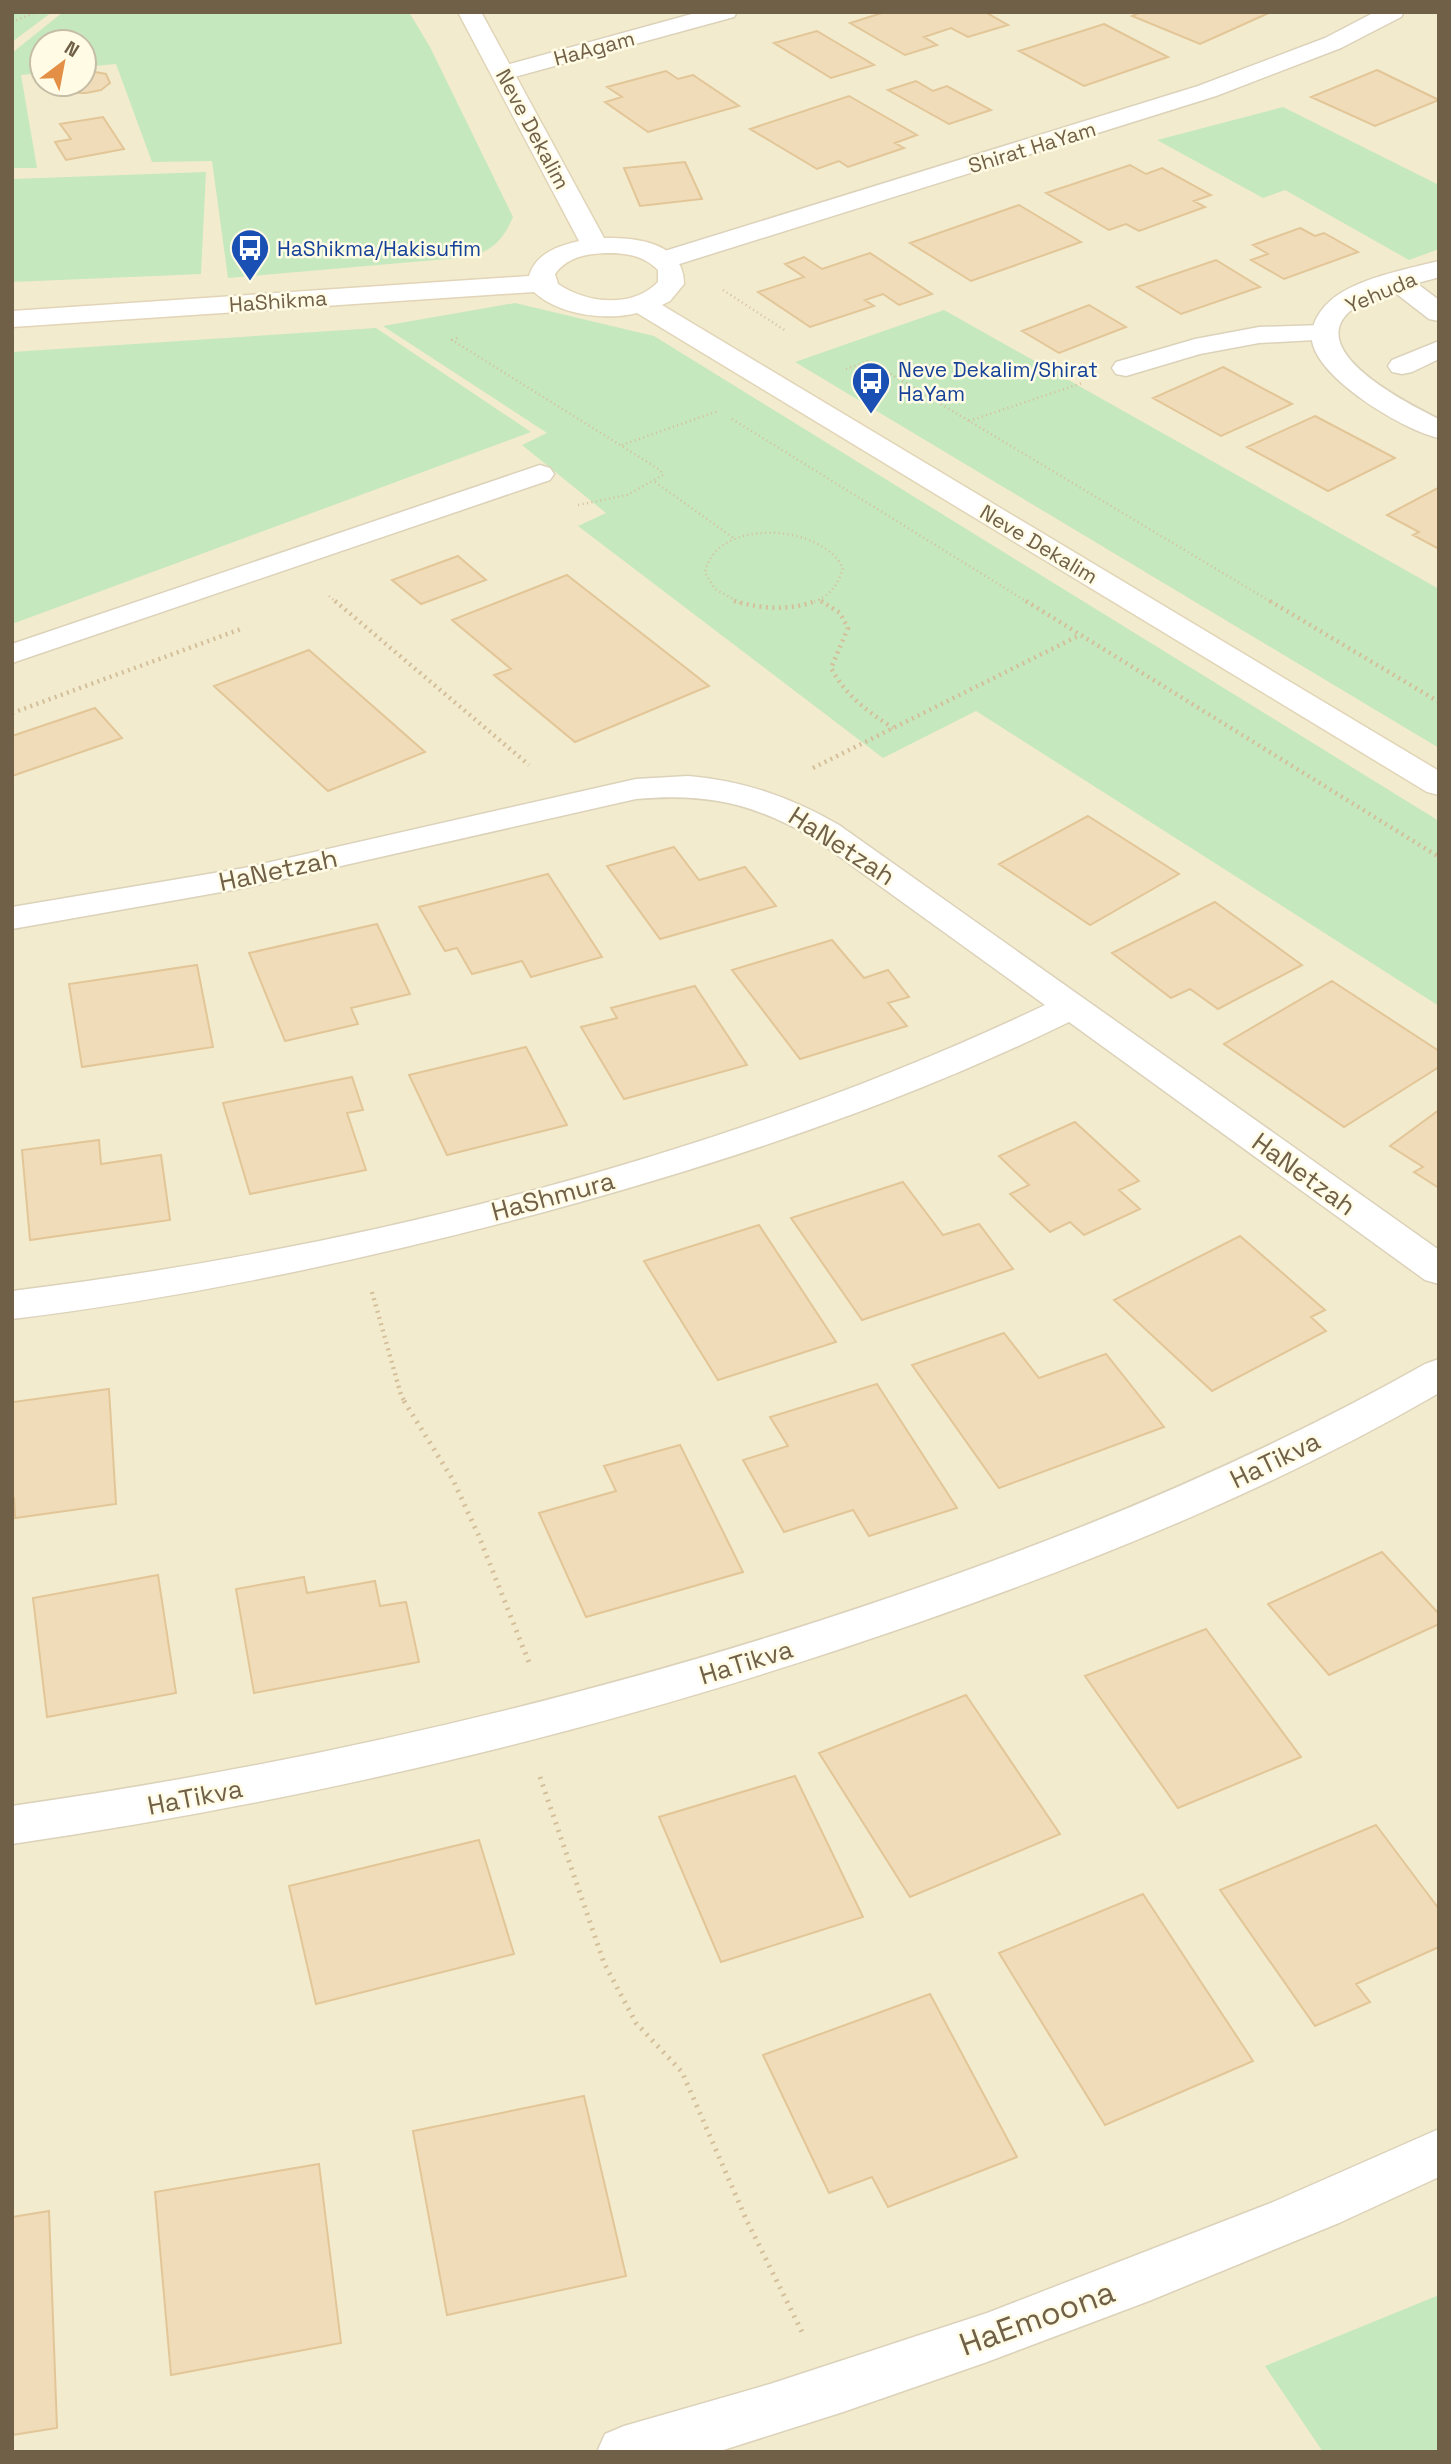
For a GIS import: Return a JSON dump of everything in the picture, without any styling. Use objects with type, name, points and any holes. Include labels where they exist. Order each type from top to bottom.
[{"type":"street","name":"Neve Dekalim","points":[[469,12],[595,246]]},
{"type":"street","name":"HaAgam","points":[[503,73],[726,12]]},
{"type":"street","name":"Shirat HaYam","points":[[669,259],[1207,91],[1333,43],[1393,12]]},
{"type":"street","points":[[595,246],[634,248],[669,259],[671,284],[656,297],[640,303],[610,308],[580,305],[556,296],[543,283],[542,274],[553,260],[576,250],[595,246]]},
{"type":"street","name":"Yehuda","points":[[1439,269],[1357,297],[1338,308],[1328,320],[1323,333],[1326,346],[1347,374],[1390,404],[1439,430]]},
{"type":"street","points":[[1398,282],[1439,313]]},
{"type":"street","name":"HaShikma","points":[[12,318],[543,283]]},
{"type":"street","name":"Neve Dekalim","points":[[640,303],[1439,785]]},
{"type":"street","points":[[1126,368],[1195,347],[1259,335],[1323,333]]},
{"type":"street","points":[[1402,366],[1439,349]]},
{"type":"street","points":[[12,654],[540,474]]},
{"type":"street","name":"HaNetzah","points":[[12,918],[244,878],[421,840],[573,803],[664,786],[713,787],[756,797],[794,812],[827,832],[1439,1270]]},
{"type":"street","name":"HaShmura","points":[[12,1305],[203,1276],[359,1245],[529,1203],[706,1151],[816,1114],[951,1063],[1071,1007]]},
{"type":"street","name":"HaTikva","points":[[12,1825],[135,1809],[375,1762],[610,1703],[835,1635],[1044,1561],[1229,1483],[1390,1403],[1439,1374]]},
{"type":"street","name":"HaEmoona","points":[[624,2452],[733,2423],[1065,2311],[1376,2184],[1439,2152]]},
{"type":"path","points":[[12,22],[37,12]]},
{"type":"path","points":[[669,259],[788,332]]},
{"type":"path","points":[[844,370],[869,361],[1439,702]]},
{"type":"path","points":[[969,421],[1126,368]]},
{"type":"path","points":[[621,445],[718,411],[707,404]]},
{"type":"path","points":[[730,418],[1439,857]]},
{"type":"path","points":[[655,481],[735,539]]},
{"type":"path","points":[[757,534],[789,534],[809,539],[826,547],[841,562],[843,573],[838,585],[820,600],[801,606],[769,608],[737,603],[720,594],[706,578],[706,561],[721,546],[735,539],[757,534]]},
{"type":"path","points":[[329,596],[573,803]]},
{"type":"path","points":[[820,600],[840,613],[848,628],[831,668],[841,688],[851,701],[893,729]]},
{"type":"path","points":[[756,797],[1080,635]]},
{"type":"path","points":[[359,1245],[401,1395],[426,1441],[453,1480],[478,1534],[537,1721],[604,1962],[636,2023],[682,2072],[747,2219],[830,2390]]},
{"type":"shaded area","points":[[12,12],[1439,12],[1439,2452],[12,2452]]},
{"type":"green space","points":[[12,12],[52,12],[28,28],[12,42]]},
{"type":"green space","points":[[63,12],[409,12],[430,47],[513,217],[496,243],[470,257],[228,278],[212,161],[152,162],[116,64],[98,66],[98,28],[43,28]]},
{"type":"green space","points":[[28,40],[28,74],[21,75],[37,168],[12,168],[12,53]]},
{"type":"green space","points":[[1283,107],[1439,185],[1439,249],[1409,260],[1285,190],[1263,198],[1157,140]]},
{"type":"green space","points":[[206,172],[201,274],[12,282],[12,179]]},
{"type":"green space","points":[[515,303],[654,336],[1439,821],[1439,1006],[976,711],[883,758],[578,526],[606,513],[522,445],[547,433],[383,326]]},
{"type":"green space","points":[[944,310],[1439,589],[1439,748],[795,362]]},
{"type":"green space","points":[[376,328],[531,432],[12,624],[12,352]]},
{"type":"green space","points":[[1439,2295],[1439,2452],[1323,2452],[1265,2366]]},
{"type":"building","points":[[885,12],[985,12],[1008,25],[968,37],[951,28],[924,37],[937,45],[905,55],[850,23]]},
{"type":"building","points":[[1141,12],[1271,12],[1200,44],[1132,16]]},
{"type":"building","points":[[1104,24],[1168,57],[1084,86],[1019,51]]},
{"type":"building","points":[[817,31],[874,65],[831,78],[774,43]]},
{"type":"building","points":[[1377,70],[1439,100],[1375,126],[1311,97]]},
{"type":"building","points":[[666,71],[678,79],[693,75],[739,106],[648,132],[605,102],[622,97],[607,87]]},
{"type":"building","points":[[98,73],[106,74],[110,83],[98,91]]},
{"type":"building","points":[[916,81],[933,91],[947,86],[991,110],[949,124],[888,90]]},
{"type":"building","points":[[849,96],[917,135],[895,143],[904,148],[848,167],[839,161],[817,169],[750,129]]},
{"type":"building","points":[[103,117],[124,149],[66,160],[55,142],[71,139],[60,124]]},
{"type":"building","points":[[685,162],[702,199],[640,206],[624,168]]},
{"type":"building","points":[[1130,165],[1146,174],[1162,168],[1211,195],[1194,201],[1205,207],[1139,231],[1126,224],[1109,230],[1046,193]]},
{"type":"building","points":[[1019,205],[1081,242],[971,281],[910,243]]},
{"type":"building","points":[[1300,228],[1315,236],[1324,233],[1358,252],[1284,279],[1251,260],[1268,254],[1253,245]]},
{"type":"building","points":[[870,253],[932,294],[899,305],[883,294],[865,300],[874,306],[810,327],[758,292],[804,277],[785,264],[804,257],[822,269]]},
{"type":"building","points":[[1216,260],[1260,287],[1181,314],[1137,287]]},
{"type":"building","points":[[1089,305],[1126,327],[1059,353],[1022,331]]},
{"type":"building","points":[[1223,367],[1292,404],[1221,436],[1153,398]]},
{"type":"building","points":[[1315,416],[1395,458],[1328,491],[1247,447]]},
{"type":"building","points":[[1438,488],[1439,549],[1413,535],[1419,532],[1387,515]]},
{"type":"building","points":[[458,556],[486,580],[421,604],[392,580]]},
{"type":"building","points":[[567,575],[709,686],[575,742],[494,675],[511,669],[452,620]]},
{"type":"building","points":[[309,650],[425,752],[328,791],[214,686]]},
{"type":"building","points":[[95,708],[122,738],[12,776],[12,736]]},
{"type":"building","points":[[1088,816],[1179,874],[1090,925],[999,864]]},
{"type":"building","points":[[674,847],[699,880],[745,867],[776,906],[660,939],[607,866]]},
{"type":"building","points":[[548,874],[602,957],[531,977],[522,961],[472,974],[457,948],[445,951],[419,907]]},
{"type":"building","points":[[1215,902],[1302,965],[1218,1009],[1190,989],[1171,998],[1112,953]]},
{"type":"building","points":[[377,924],[410,994],[351,1008],[358,1024],[285,1041],[249,953]]},
{"type":"building","points":[[832,940],[864,978],[888,970],[909,997],[888,1003],[907,1026],[800,1059],[732,970]]},
{"type":"building","points":[[197,965],[213,1047],[82,1067],[69,984]]},
{"type":"building","points":[[1332,981],[1439,1051],[1439,1067],[1344,1127],[1224,1044]]},
{"type":"building","points":[[695,986],[747,1065],[624,1099],[581,1027],[617,1018],[611,1008]]},
{"type":"building","points":[[526,1047],[567,1125],[447,1155],[409,1075]]},
{"type":"building","points":[[352,1077],[363,1110],[347,1113],[366,1170],[250,1194],[223,1103]]},
{"type":"building","points":[[1439,1110],[1439,1188],[1414,1172],[1423,1167],[1390,1146]]},
{"type":"building","points":[[1075,1122],[1139,1181],[1119,1190],[1140,1209],[1084,1235],[1070,1222],[1050,1232],[1010,1194],[1029,1185],[999,1156]]},
{"type":"building","points":[[99,1140],[101,1164],[161,1155],[170,1220],[30,1240],[22,1150]]},
{"type":"building","points":[[903,1182],[943,1235],[979,1224],[1013,1269],[862,1320],[791,1218]]},
{"type":"building","points":[[759,1225],[836,1342],[718,1380],[644,1261]]},
{"type":"building","points":[[1240,1236],[1325,1310],[1311,1317],[1326,1331],[1212,1391],[1114,1300]]},
{"type":"building","points":[[1004,1333],[1039,1378],[1106,1354],[1164,1427],[999,1488],[912,1365]]},
{"type":"building","points":[[877,1384],[957,1508],[869,1536],[853,1510],[784,1532],[743,1460],[788,1446],[770,1417]]},
{"type":"building","points":[[109,1389],[116,1504],[15,1518],[12,1498],[13,1402]]},
{"type":"building","points":[[680,1445],[743,1572],[586,1617],[539,1513],[616,1491],[604,1466]]},
{"type":"building","points":[[1382,1552],[1439,1614],[1439,1624],[1329,1675],[1268,1604]]},
{"type":"building","points":[[158,1575],[176,1693],[47,1717],[33,1598]]},
{"type":"building","points":[[304,1577],[307,1593],[375,1581],[380,1606],[406,1602],[419,1662],[254,1693],[236,1589]]},
{"type":"building","points":[[1206,1629],[1301,1757],[1178,1808],[1085,1676]]},
{"type":"building","points":[[966,1695],[1060,1834],[910,1897],[819,1753]]},
{"type":"building","points":[[795,1776],[863,1917],[721,1962],[659,1817]]},
{"type":"building","points":[[1376,1825],[1439,1909],[1439,1947],[1356,1984],[1370,2002],[1315,2026],[1220,1890]]},
{"type":"building","points":[[479,1840],[514,1954],[316,2004],[289,1886]]},
{"type":"building","points":[[1143,1894],[1253,2061],[1105,2125],[999,1953]]},
{"type":"building","points":[[930,1994],[1017,2157],[888,2207],[872,2177],[829,2193],[763,2055]]},
{"type":"building","points":[[584,2096],[626,2276],[447,2315],[413,2131]]},
{"type":"building","points":[[319,2164],[341,2343],[171,2375],[155,2192]]},
{"type":"building","points":[[49,2211],[57,2428],[12,2435],[12,2217]]},
{"type":"place","name":"HaShikma/Hakisufim","points":[[250,282]]},
{"type":"place","name":"Neve Dekalim/Shirat HaYam","points":[[871,415]]}]
